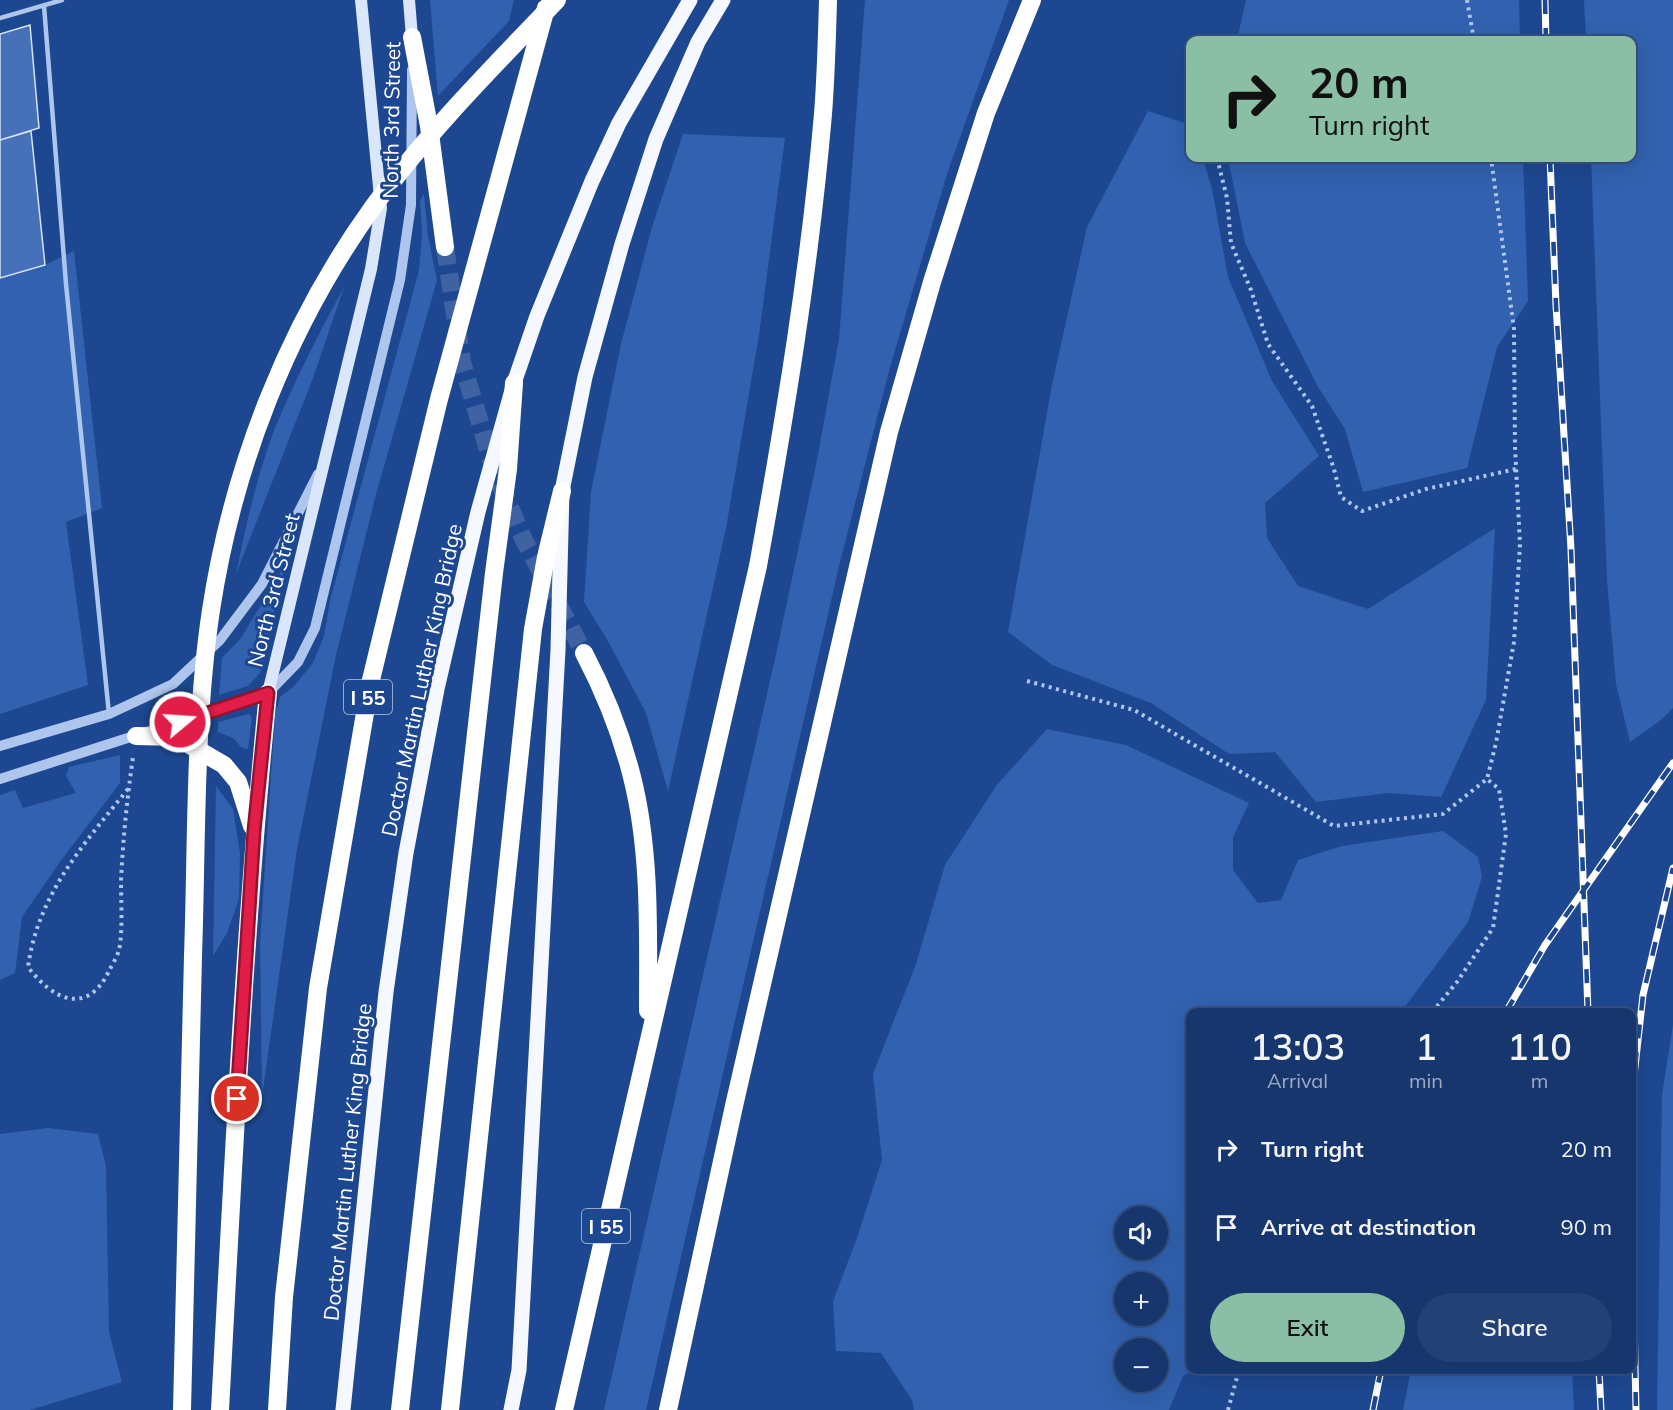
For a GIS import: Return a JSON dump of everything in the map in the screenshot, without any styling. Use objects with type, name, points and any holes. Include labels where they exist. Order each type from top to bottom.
[{"type":"highway","name":"I 55","points":[[278,1410],[284,1297],[318,988],[370,684],[439,399],[548,0]]},
{"type":"highway","points":[[182,1410],[193,956],[203,683],[211,609],[223,546],[239,484],[261,417],[292,344],[330,274],[373,208],[426,140],[557,0]]},
{"type":"highway","name":"I 55","points":[[564,1410],[758,566],[782,433],[804,276],[823,113],[828,0]]},
{"type":"highway","points":[[668,1410],[737,1094],[889,432],[932,282],[986,113],[1032,0]]},
{"type":"highway","points":[[412,37],[429,126],[445,247]]},
{"type":"highway","points":[[400,1410],[490,609],[508,469],[514,383]]},
{"type":"highway","points":[[450,1410],[533,628],[546,557],[562,491]]},
{"type":"highway","points":[[584,653],[605,694],[633,780],[646,865],[648,1042]]},
{"type":"highway","points":[[220,1410],[254,831],[268,693]]},
{"type":"highway","points":[[136,736],[176,737],[224,765],[238,782],[254,831]]},
{"type":"main road","name":"North 3rd Street","points":[[268,693],[371,269],[381,208],[361,0]]},
{"type":"main road","name":"North 3rd Street","points":[[409,0],[412,37]]},
{"type":"main road","name":"Doctor Martin Luther King Bridge","points":[[343,1410],[386,992],[406,853],[437,689],[478,512],[514,383],[537,316],[592,181],[619,123],[690,0]]},
{"type":"main road","points":[[512,1410],[519,1370],[558,650],[562,491],[585,376],[622,244],[656,139],[698,42],[722,2]]},
{"type":"street","name":"North 3rd Street","points":[[268,693],[298,662],[315,628],[400,280],[411,205],[412,37]]},
{"type":"street","points":[[0,746],[109,714],[173,684],[220,640],[262,584],[326,458]]},
{"type":"street","points":[[0,779],[268,693]]},
{"type":"lane","points":[[0,18],[62,0]]},
{"type":"lane","points":[[44,6],[66,284],[109,714]]},
{"type":"path","points":[[1467,0],[1472,36]]},
{"type":"path","points":[[1218,162],[1227,198],[1231,243],[1251,290],[1268,344],[1312,406],[1334,469],[1341,497],[1362,511],[1426,489],[1516,469]]},
{"type":"path","points":[[1027,681],[1134,710],[1334,826],[1407,820],[1443,814],[1487,779],[1496,743],[1514,642],[1520,544],[1516,469],[1514,329],[1492,162]]},
{"type":"path","points":[[128,789],[65,868],[43,912],[30,951],[28,967],[41,984],[68,999],[84,998],[96,989],[106,977],[119,950],[123,831],[136,736]]},
{"type":"path","points":[[1434,1008],[1457,982],[1493,928],[1506,834],[1499,789],[1487,779]]},
{"type":"path","points":[[1228,1410],[1238,1374]]},
{"type":"shaded area","points":[[430,0],[514,0],[509,21],[438,96]]},
{"type":"shaded area","points":[[865,0],[1009,0],[947,174],[889,371],[839,566],[646,1410],[604,1410],[775,659],[817,460],[839,339]]},
{"type":"shaded area","points":[[1246,0],[1519,0],[1520,36],[1238,36]]},
{"type":"shaded area","points":[[1584,0],[1673,0],[1673,708],[1661,720],[1630,742],[1616,684],[1607,581],[1591,162],[1636,162],[1636,36],[1586,36]]},
{"type":"shaded area","points":[[1148,111],[1186,123],[1186,162],[1204,162],[1212,189],[1228,277],[1272,381],[1319,456],[1265,503],[1267,538],[1298,586],[1368,609],[1495,528],[1486,700],[1441,797],[1388,793],[1316,802],[1275,752],[1229,754],[1151,703],[1052,665],[1008,632],[1052,385],[1087,227]]},
{"type":"shaded area","points":[[683,134],[785,138],[759,335],[726,528],[668,791],[646,713],[608,641],[584,602],[591,492],[621,344],[652,227]]},
{"type":"shaded area","points":[[1229,162],[1523,162],[1528,301],[1497,347],[1467,468],[1363,492],[1345,429],[1318,387],[1245,243]]},
{"type":"shaded area","points":[[424,194],[428,236],[437,280],[375,498],[336,655],[297,849],[262,1096],[260,942],[275,716],[280,697],[293,687],[313,663],[324,636],[330,601],[419,270],[422,233],[420,200]]},
{"type":"shaded area","points":[[74,251],[102,508],[66,522],[88,685],[0,714],[0,278],[45,265]]},
{"type":"shaded area","points":[[344,287],[313,378],[236,574],[257,482],[275,428]]},
{"type":"shaded area","points":[[285,565],[260,673],[248,686],[219,695],[222,658],[241,638]]},
{"type":"shaded area","points":[[249,714],[252,718],[248,749],[242,748],[233,738],[218,732],[218,722]]},
{"type":"shaded area","points":[[1047,729],[1126,745],[1249,803],[1233,837],[1233,870],[1258,903],[1281,900],[1298,860],[1342,846],[1443,831],[1478,857],[1482,877],[1468,922],[1404,1008],[1186,1008],[1187,1374],[1183,1376],[1169,1410],[914,1410],[912,1400],[881,1353],[836,1351],[833,1301],[857,1238],[882,1160],[873,1074],[916,964],[945,865],[996,786]]},
{"type":"shaded area","points":[[120,755],[120,783],[62,859],[22,917],[15,973],[0,980],[0,795],[15,790],[23,808],[76,793],[66,776],[69,767]]},
{"type":"shaded area","points":[[216,786],[233,809],[240,853],[239,899],[227,933],[213,956]]},
{"type":"shaded area","points":[[1673,1025],[1673,1410],[1657,1410],[1662,1095]]},
{"type":"shaded area","points":[[48,1128],[98,1134],[106,1166],[109,1332],[122,1382],[30,1410],[0,1410],[0,1134]]},
{"type":"shaded area","points":[[1410,1374],[1572,1374],[1574,1410],[1403,1410]]},
{"type":"building","points":[[30,25],[39,128],[0,140],[0,34]]},
{"type":"building","points":[[31,131],[45,265],[0,278],[0,140]]},
{"type":"tunnel","points":[[445,247],[462,362],[494,470],[523,538],[584,653]]},
{"type":"railway","points":[[1545,0],[1546,36]]},
{"type":"railway","points":[[1550,162],[1556,305],[1571,549],[1588,1008]]},
{"type":"railway","points":[[1508,1008],[1545,945],[1673,763]]},
{"type":"railway","points":[[1636,1058],[1643,995],[1673,868]]},
{"type":"railway","points":[[1373,1410],[1380,1374]]},
{"type":"railway","points":[[1599,1374],[1601,1410]]},
{"type":"railway","points":[[1635,1374],[1636,1410]]},
{"type":"route","points":[[180,722],[268,693],[254,831],[237,1099]]}]
